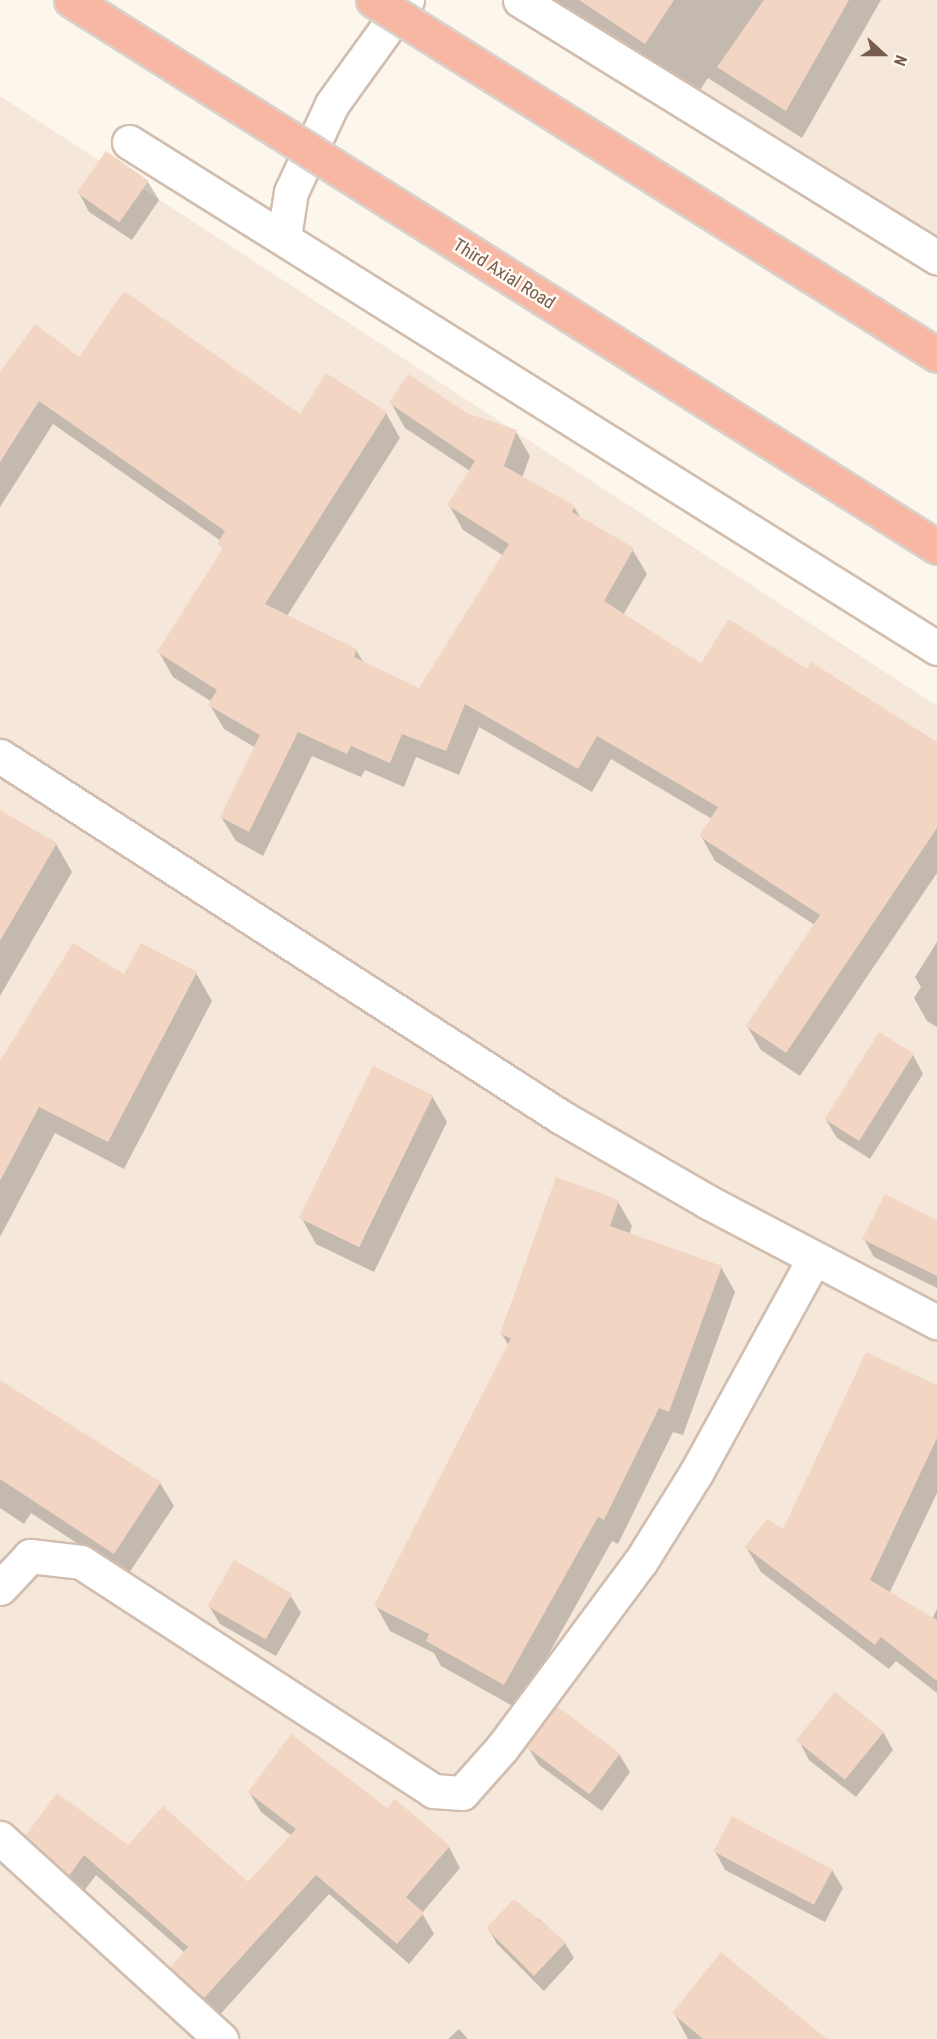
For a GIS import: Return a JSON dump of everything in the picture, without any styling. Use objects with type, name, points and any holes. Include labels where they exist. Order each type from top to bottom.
[{"type":"highway","name":"Third Axial Road","points":[[71,0],[937,547]]},
{"type":"highway","points":[[374,0],[937,355]]},
{"type":"street","points":[[284,237],[291,192],[332,104],[407,0]]},
{"type":"street","points":[[520,0],[937,258]]},
{"type":"street","points":[[129,142],[937,648]]},
{"type":"street","points":[[0,756],[561,1117],[814,1258],[937,1322]]},
{"type":"street","points":[[0,1587],[30,1556],[81,1562],[433,1791],[462,1793],[502,1748],[641,1561],[696,1473],[814,1258]]},
{"type":"street","points":[[0,1838],[221,2039]]},
{"type":"shaded area","points":[[510,0],[937,0],[937,245]]},
{"type":"shaded area","points":[[0,96],[937,706],[937,2039],[0,2039]]},
{"type":"building","points":[[579,0],[674,0],[645,44]]},
{"type":"building","points":[[764,0],[849,0],[786,111],[717,67]]},
{"type":"building","points":[[106,151],[149,181],[119,223],[77,193]]},
{"type":"building","points":[[124,291],[300,414],[326,373],[387,412],[265,604],[357,649],[354,657],[419,688],[509,544],[447,505],[475,461],[389,403],[408,374],[467,413],[517,430],[504,466],[575,506],[572,512],[634,548],[604,601],[701,663],[729,619],[807,669],[811,662],[937,742],[937,828],[786,1053],[746,1026],[820,915],[699,836],[718,807],[597,736],[578,769],[465,704],[446,751],[402,734],[390,763],[351,746],[347,754],[298,732],[249,832],[220,817],[260,735],[208,705],[217,690],[157,652],[223,548],[217,544],[225,531],[39,401],[0,462],[0,372],[35,324],[79,357]]},
{"type":"building","points":[[0,810],[57,843],[0,941]]},
{"type":"building","points":[[73,943],[124,974],[141,943],[197,972],[108,1142],[39,1107],[0,1181],[0,1061]]},
{"type":"building","points":[[879,1032],[914,1054],[859,1141],[824,1119]]},
{"type":"building","points":[[373,1066],[433,1095],[359,1247],[299,1218]]},
{"type":"building","points":[[556,1177],[619,1200],[610,1226],[722,1266],[669,1412],[659,1408],[604,1520],[598,1517],[504,1685],[426,1641],[429,1634],[374,1606],[511,1338],[500,1334]]},
{"type":"building","points":[[885,1194],[937,1220],[937,1276],[862,1239]]},
{"type":"building","points":[[866,1352],[937,1385],[937,1438],[870,1580],[937,1620],[937,1681],[881,1637],[875,1645],[745,1547],[767,1519],[783,1529]]},
{"type":"building","points":[[0,1380],[161,1482],[114,1554],[0,1479]]},
{"type":"building","points":[[234,1560],[292,1594],[266,1639],[208,1606]]},
{"type":"building","points":[[835,1692],[884,1732],[845,1780],[796,1740]]},
{"type":"building","points":[[557,1706],[620,1754],[589,1794],[526,1747]]},
{"type":"building","points":[[291,1734],[387,1808],[395,1799],[450,1846],[406,1897],[424,1913],[397,1944],[316,1875],[204,1998],[170,1967],[188,1947],[84,1855],[69,1876],[25,1836],[57,1793],[128,1845],[163,1806],[248,1882],[296,1829],[248,1792]]},
{"type":"building","points":[[732,1816],[833,1870],[814,1905],[713,1851]]},
{"type":"building","points":[[514,1899],[566,1942],[534,1976],[486,1928]]},
{"type":"building","points":[[721,1952],[827,2039],[703,2039],[672,2013]]}]
